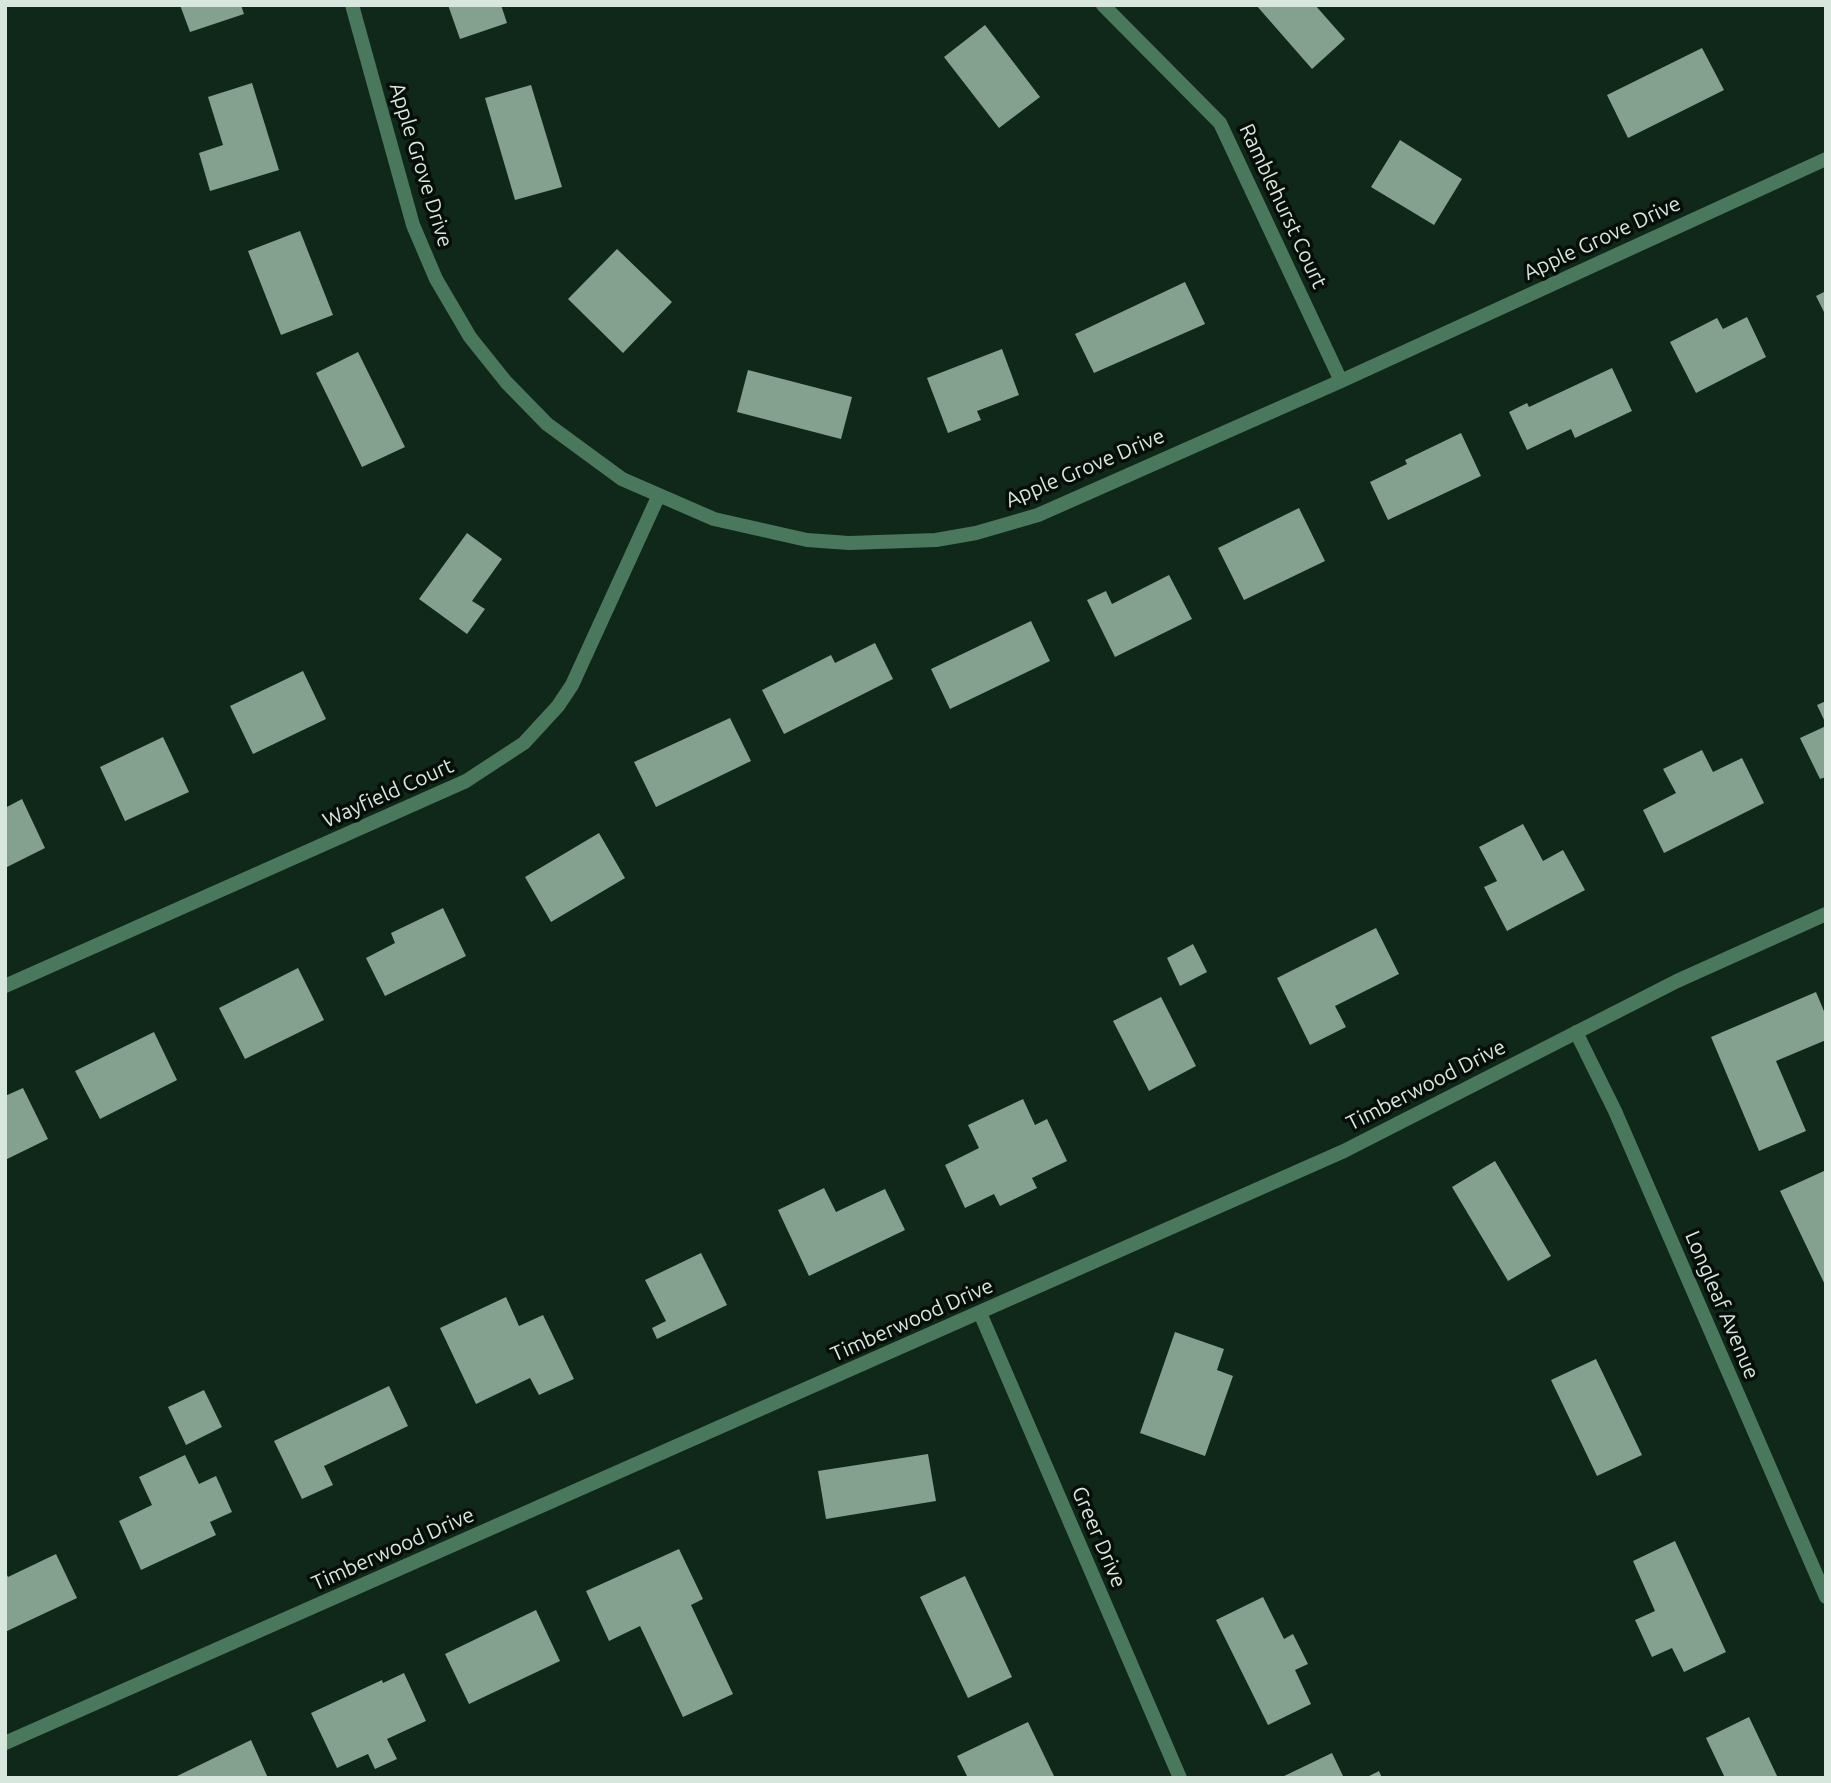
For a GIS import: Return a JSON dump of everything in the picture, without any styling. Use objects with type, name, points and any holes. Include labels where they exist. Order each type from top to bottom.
[{"type":"street","name":"Apple Grove Drive","points":[[352,5],[413,225],[436,279],[470,337],[506,383],[547,424],[622,479],[658,497],[714,519],[807,540],[862,543],[936,540],[976,533],[1038,514],[1341,381],[1826,159]]},
{"type":"street","name":"Ramblehurst Court","points":[[1103,5],[1220,123],[1341,381]]},
{"type":"street","name":"Wayfield Court","points":[[5,986],[466,781],[524,743],[558,706],[572,685],[658,497]]},
{"type":"street","name":"Timberwood Drive","points":[[5,1743],[1344,1151],[1576,1032],[1826,914]]},
{"type":"street","name":"Longleaf Avenue","points":[[1576,1032],[1615,1111],[1826,1597]]},
{"type":"street","name":"Greer Drive","points":[[980,1313],[1180,1778]]},
{"type":"building","points":[[180,5],[241,5],[244,14],[190,32]]},
{"type":"building","points":[[448,5],[501,5],[507,23],[460,39]]},
{"type":"building","points":[[1256,5],[1315,5],[1345,39],[1312,69]]},
{"type":"building","points":[[985,25],[1040,97],[999,128],[944,57]]},
{"type":"building","points":[[1702,48],[1724,90],[1628,138],[1607,95]]},
{"type":"building","points":[[252,83],[279,170],[210,191],[199,153],[223,145],[208,97]]},
{"type":"building","points":[[531,85],[562,187],[515,200],[485,98]]},
{"type":"building","points":[[1400,140],[1462,179],[1434,225],[1371,187]]},
{"type":"building","points":[[300,231],[333,315],[281,335],[248,251]]},
{"type":"building","points":[[617,249],[672,302],[623,353],[568,299]]},
{"type":"building","points":[[1185,282],[1205,324],[1094,373],[1075,334]]},
{"type":"building","points":[[1826,291],[1826,316],[1816,296]]},
{"type":"building","points":[[1747,317],[1766,357],[1696,393],[1670,342],[1717,318],[1723,329]]},
{"type":"building","points":[[1002,349],[1019,395],[977,411],[981,420],[948,433],[927,378]]},
{"type":"building","points":[[358,352],[405,447],[362,467],[316,373]]},
{"type":"building","points":[[1612,368],[1632,411],[1575,438],[1571,429],[1527,450],[1509,412],[1527,403],[1529,407]]},
{"type":"building","points":[[748,370],[852,397],[841,439],[737,412]]},
{"type":"building","points":[[1461,433],[1481,476],[1388,520],[1370,482],[1407,464],[1405,460]]},
{"type":"building","points":[[1299,508],[1325,561],[1244,600],[1218,548]]},
{"type":"building","points":[[467,533],[502,559],[472,601],[485,609],[467,634],[419,599]]},
{"type":"building","points":[[1169,575],[1192,619],[1115,657],[1087,600],[1106,591],[1112,604]]},
{"type":"building","points":[[1031,621],[1050,661],[950,709],[931,669]]},
{"type":"building","points":[[875,643],[893,679],[784,734],[762,690],[831,655],[835,663]]},
{"type":"building","points":[[303,671],[326,719],[253,754],[230,706]]},
{"type":"building","points":[[1826,701],[1826,724],[1817,705]]},
{"type":"building","points":[[730,718],[751,761],[656,807],[634,762]]},
{"type":"building","points":[[1826,726],[1826,777],[1820,779],[1800,738]]},
{"type":"building","points":[[163,737],[189,792],[125,821],[100,767]]},
{"type":"building","points":[[1702,750],[1713,772],[1742,758],[1764,803],[1664,853],[1643,810],[1676,793],[1663,769]]},
{"type":"building","points":[[22,799],[45,848],[5,868],[5,808]]},
{"type":"building","points":[[1523,824],[1543,861],[1563,850],[1585,890],[1507,931],[1484,887],[1497,881],[1479,847]]},
{"type":"building","points":[[599,833],[625,878],[551,922],[525,877]]},
{"type":"building","points":[[443,908],[466,956],[385,996],[366,958],[395,943],[391,933]]},
{"type":"building","points":[[1376,928],[1399,974],[1335,1006],[1346,1027],[1310,1045],[1277,978]]},
{"type":"building","points":[[1193,944],[1207,972],[1180,986],[1167,958]]},
{"type":"building","points":[[298,968],[324,1020],[245,1059],[219,1008]]},
{"type":"building","points":[[1816,992],[1826,1016],[1826,1040],[1776,1061],[1806,1131],[1759,1151],[1711,1037]]},
{"type":"building","points":[[1161,997],[1196,1066],[1149,1091],[1113,1021]]},
{"type":"building","points":[[154,1032],[177,1080],[100,1119],[75,1071]]},
{"type":"building","points":[[23,1088],[48,1139],[5,1160],[5,1096]]},
{"type":"building","points":[[1023,1099],[1035,1125],[1047,1119],[1067,1161],[1032,1178],[1037,1188],[1000,1206],[994,1194],[965,1208],[945,1165],[979,1148],[968,1125]]},
{"type":"building","points":[[1495,1161],[1551,1256],[1508,1281],[1452,1187]]},
{"type":"building","points":[[1824,1171],[1826,1173],[1826,1287],[1780,1191]]},
{"type":"building","points":[[824,1188],[836,1212],[885,1189],[905,1230],[809,1276],[778,1210]]},
{"type":"building","points":[[701,1253],[727,1305],[657,1339],[652,1328],[666,1321],[645,1280]]},
{"type":"building","points":[[506,1297],[519,1326],[543,1315],[574,1379],[539,1395],[530,1378],[476,1404],[440,1328]]},
{"type":"building","points":[[1175,1332],[1224,1349],[1217,1370],[1233,1376],[1205,1456],[1140,1433]]},
{"type":"building","points":[[1596,1359],[1642,1455],[1597,1476],[1551,1380]]},
{"type":"building","points":[[389,1386],[408,1426],[324,1466],[333,1485],[302,1499],[274,1441]]},
{"type":"building","points":[[204,1390],[222,1427],[186,1445],[168,1407]]},
{"type":"building","points":[[928,1454],[936,1501],[826,1519],[818,1471]]},
{"type":"building","points":[[185,1455],[199,1484],[216,1476],[232,1512],[210,1522],[216,1535],[141,1570],[119,1521],[152,1505],[139,1477]]},
{"type":"building","points":[[1675,1541],[1726,1652],[1684,1672],[1672,1648],[1652,1657],[1635,1620],[1655,1611],[1633,1561]]},
{"type":"building","points":[[679,1549],[703,1599],[691,1605],[733,1694],[683,1717],[640,1626],[609,1641],[586,1591]]},
{"type":"building","points":[[56,1554],[77,1598],[5,1632],[5,1571],[8,1577]]},
{"type":"building","points":[[965,1576],[1012,1677],[968,1698],[920,1597]]},
{"type":"building","points":[[1263,1597],[1284,1639],[1293,1634],[1308,1664],[1295,1670],[1311,1704],[1268,1725],[1216,1620]]},
{"type":"building","points":[[536,1610],[560,1661],[469,1704],[445,1654]]},
{"type":"building","points":[[404,1673],[426,1721],[387,1739],[397,1759],[375,1769],[368,1754],[337,1768],[311,1713],[382,1680],[383,1683]]},
{"type":"building","points":[[1749,1717],[1778,1778],[1725,1778],[1706,1738]]},
{"type":"building","points":[[1028,1722],[1055,1778],[968,1778],[957,1756]]},
{"type":"building","points":[[251,1740],[268,1778],[173,1778]]},
{"type":"building","points":[[1332,1753],[1344,1778],[1280,1778]]},
{"type":"building","points":[[1379,1771],[1382,1778],[1365,1778]]}]
